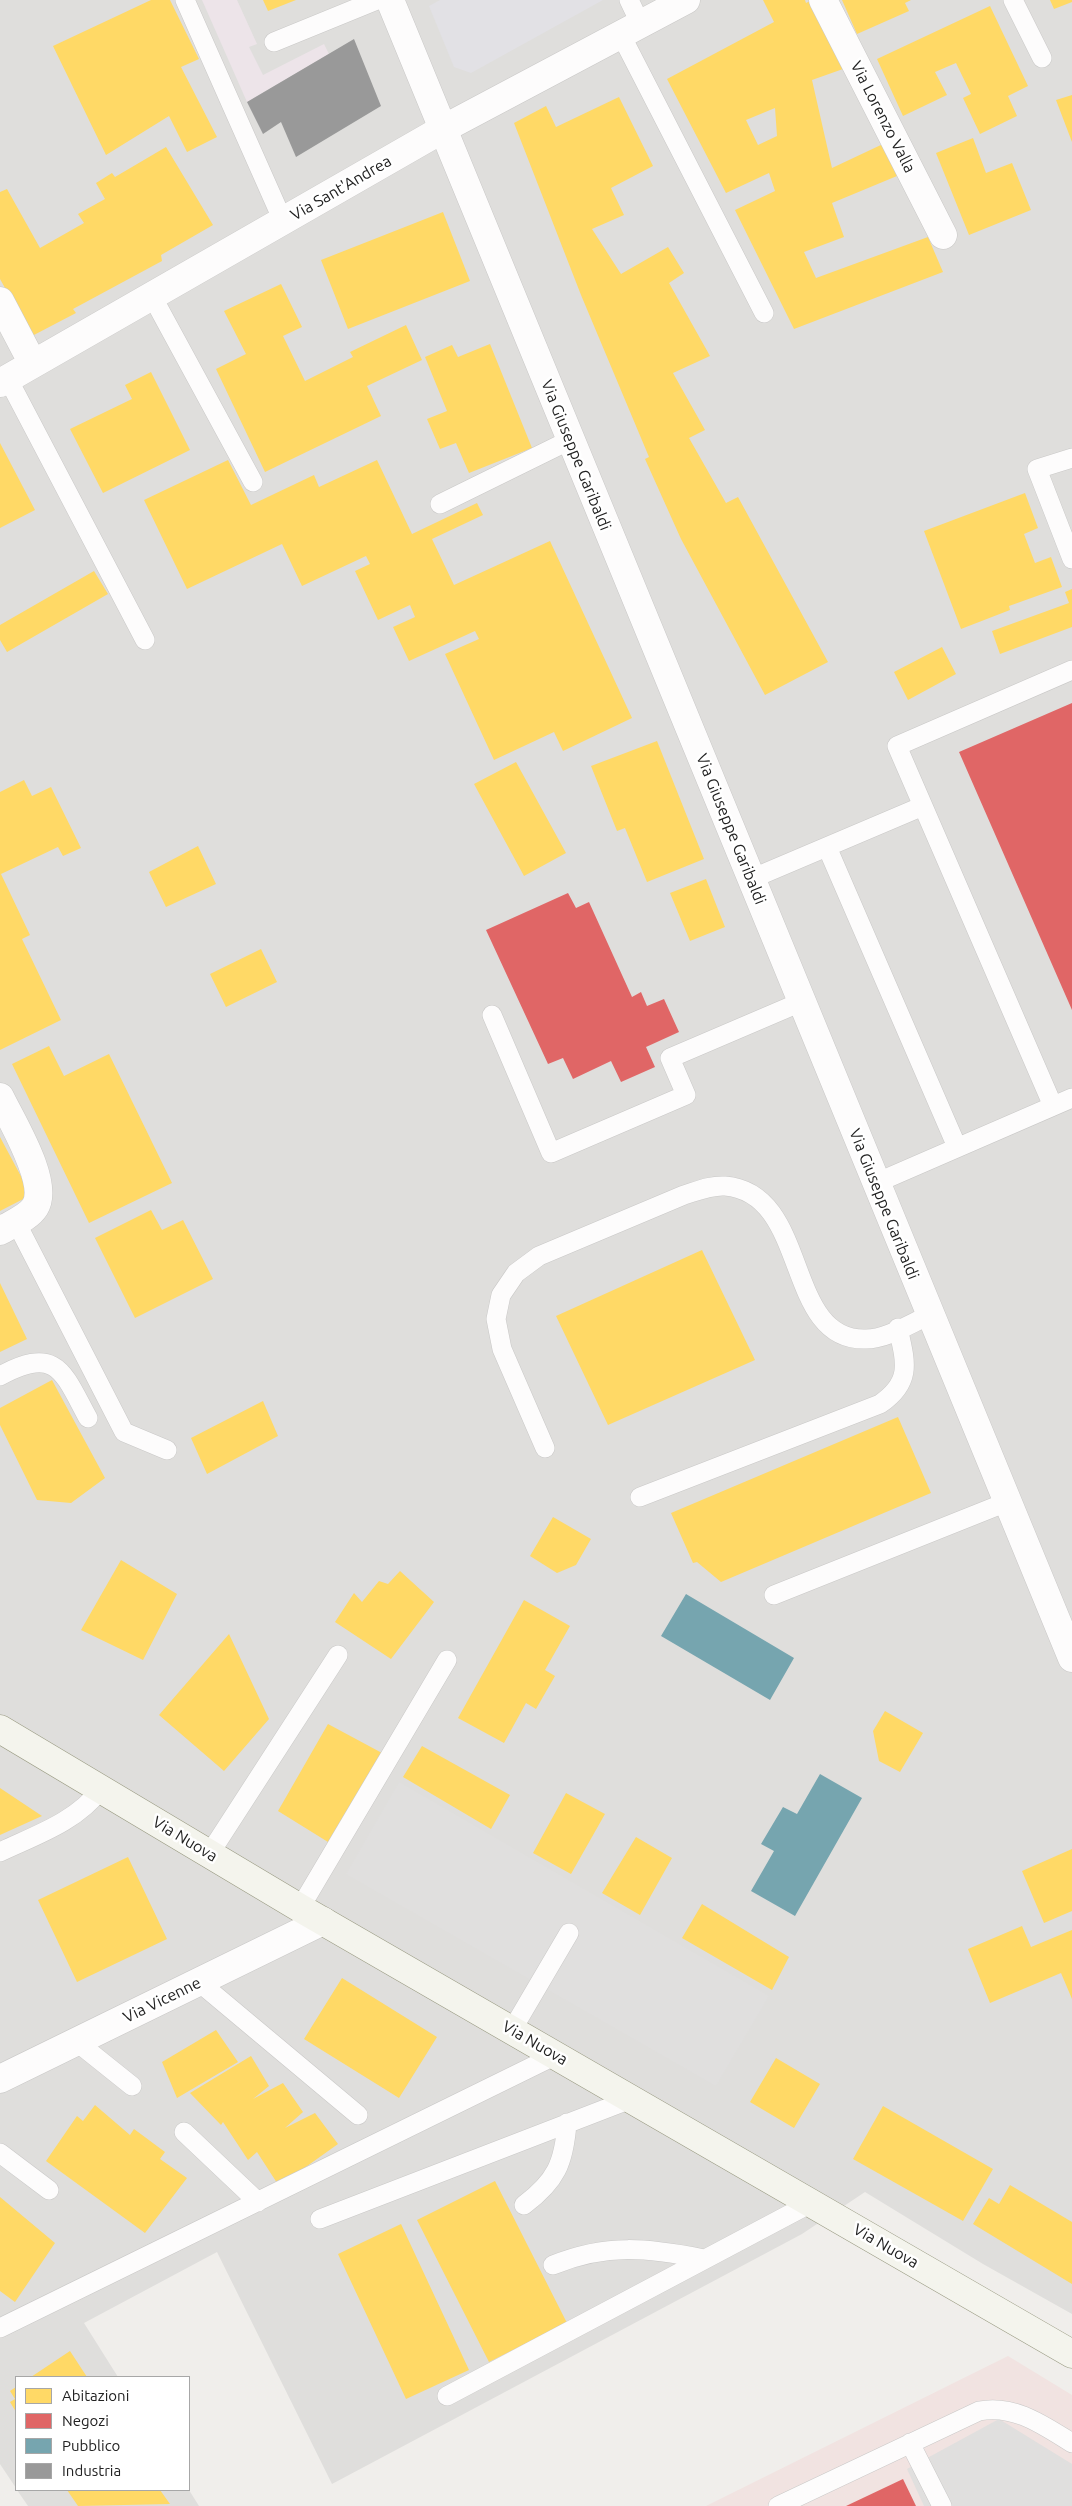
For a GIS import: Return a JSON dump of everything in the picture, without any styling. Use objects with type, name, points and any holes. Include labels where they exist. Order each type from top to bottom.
[{"type":"main road","name":"Via Nuova","points":[[0,1729],[312,1914],[1072,2354]]},
{"type":"street","name":"Via Giuseppe Garibaldi","points":[[390,0],[1072,1658]]},
{"type":"street","name":"Via Sant'Andrea","points":[[4,381],[443,129],[686,0]]},
{"type":"street","name":"Via Lorenzo Valla","points":[[823,0],[943,234]]},
{"type":"street","points":[[0,301],[33,364]]},
{"type":"street","points":[[0,1098],[36,1173],[40,1191],[34,1208],[8,1226]]},
{"type":"street","name":"Via Vicenne","points":[[0,2079],[199,1982],[312,1914]]},
{"type":"lane","points":[[185,0],[283,221]]},
{"type":"lane","points":[[274,42],[377,0]]},
{"type":"lane","points":[[629,0],[631,30],[764,313]]},
{"type":"lane","points":[[1013,0],[1042,58]]},
{"type":"lane","points":[[152,296],[253,482]]},
{"type":"lane","points":[[4,381],[145,640]]},
{"type":"lane","points":[[440,504],[570,440]]},
{"type":"lane","points":[[1072,458],[1037,469],[1072,558]]},
{"type":"lane","points":[[1053,1106],[897,746],[1072,670]]},
{"type":"lane","points":[[751,879],[923,806]]},
{"type":"lane","points":[[827,847],[957,1147]]},
{"type":"lane","points":[[492,1015],[551,1153],[686,1095],[670,1058],[801,1002]]},
{"type":"lane","points":[[876,1183],[1072,1098]]},
{"type":"lane","points":[[545,1448],[502,1349],[497,1330],[497,1309],[501,1295],[516,1273],[539,1256],[684,1194],[705,1188],[724,1186],[740,1189],[756,1197],[768,1208],[779,1224],[817,1312],[834,1331],[844,1337],[867,1340],[930,1315]]},
{"type":"lane","points":[[8,1226],[124,1432],[167,1450]]},
{"type":"lane","points":[[640,1497],[880,1404],[892,1396],[902,1385],[905,1374],[903,1349],[898,1328]]},
{"type":"lane","points":[[0,1376],[22,1364],[44,1362],[57,1368],[65,1376],[88,1418]]},
{"type":"lane","points":[[774,1595],[1007,1502]]},
{"type":"lane","points":[[210,1853],[338,1655]]},
{"type":"lane","points":[[312,1914],[447,1660]]},
{"type":"lane","points":[[0,1852],[72,1817],[92,1801],[101,1789]]},
{"type":"lane","points":[[512,2030],[569,1933]]},
{"type":"lane","points":[[199,1982],[358,2115]]},
{"type":"lane","points":[[77,2042],[132,2086]]},
{"type":"lane","points":[[0,2328],[556,2055]]},
{"type":"lane","points":[[320,2219],[631,2099]]},
{"type":"lane","points":[[524,2205],[538,2194],[557,2170],[563,2156],[567,2123]]},
{"type":"lane","points":[[184,2132],[258,2202]]},
{"type":"lane","points":[[0,2153],[49,2190]]},
{"type":"lane","points":[[447,2396],[811,2203]]},
{"type":"lane","points":[[553,2265],[590,2252],[612,2249],[657,2250],[704,2259]]},
{"type":"lane","points":[[778,2506],[979,2411],[994,2408],[1008,2410],[1039,2422],[1072,2443]]},
{"type":"lane","points":[[910,2443],[942,2506]]},
{"type":"shaded area","points":[[0,0],[1072,0],[1072,2314],[983,2264],[865,2192],[802,2234],[332,2484],[217,2252],[84,2323],[117,2376],[15,2376],[15,2486],[0,2464]]},
{"type":"shaded area","points":[[202,0],[237,0],[257,44],[249,47],[263,75],[324,44],[329,54],[247,102]]},
{"type":"shaded area","points":[[440,0],[603,0],[471,73],[454,67],[429,6]]},
{"type":"shaded area","points":[[399,1782],[769,1996],[716,2086],[346,1874]]},
{"type":"shaded area","points":[[1008,2356],[1072,2395],[1072,2506],[706,2506]]},
{"type":"shaded area","points":[[999,2419],[1072,2464],[1072,2506],[924,2506],[907,2469]]},
{"type":"shaded area","points":[[18,2491],[190,2491],[199,2506],[28,2506]]},
{"type":"building: Abitazioni","points":[[151,0],[170,0],[199,59],[181,67],[217,137],[187,152],[169,116],[106,155],[53,46]]},
{"type":"building: Abitazioni","points":[[263,0],[296,0],[268,11]]},
{"type":"building: Abitazioni","points":[[763,0],[805,0],[806,3],[812,0],[843,69],[812,80],[832,168],[883,144],[897,176],[832,203],[844,237],[804,252],[816,278],[928,237],[943,272],[794,329],[735,210],[775,191],[769,173],[726,193],[667,79],[774,22]],"holes":[[[775,108],[777,136],[758,145],[746,120]]]},
{"type":"building: Abitazioni","points":[[842,0],[911,0],[905,3],[909,11],[857,34]]},
{"type":"building: Abitazioni","points":[[1050,0],[1072,0],[1072,2],[1054,9]]},
{"type":"building: Abitazioni","points":[[990,6],[1028,86],[1008,96],[1017,116],[980,134],[963,98],[971,94],[956,63],[935,72],[947,95],[903,116],[877,59]]},
{"type":"building: Abitazioni","points":[[1072,95],[1072,142],[1056,100]]},
{"type":"building: Abitazioni","points":[[619,97],[653,166],[611,188],[624,215],[592,229],[621,274],[668,247],[684,273],[669,283],[710,356],[673,373],[705,430],[689,438],[726,503],[738,497],[828,662],[765,695],[681,539],[645,459],[649,457],[581,295],[514,123],[546,106],[556,127]]},
{"type":"building: Abitazioni","points":[[973,138],[986,173],[1012,163],[1031,210],[969,235],[936,153]]},
{"type":"building: Abitazioni","points":[[166,147],[213,225],[161,255],[162,261],[73,309],[76,313],[32,336],[0,279],[0,192],[7,189],[40,248],[84,223],[78,214],[105,199],[96,183],[112,173],[115,177]]},
{"type":"building: Abitazioni","points":[[443,212],[470,281],[348,329],[321,260]]},
{"type":"building: Abitazioni","points":[[281,284],[302,327],[283,336],[305,381],[353,357],[350,352],[406,325],[422,360],[367,386],[381,416],[265,472],[216,369],[246,354],[224,311]]},
{"type":"building: Abitazioni","points":[[490,344],[532,448],[469,473],[456,443],[440,449],[427,419],[447,411],[425,357],[452,345],[458,357]]},
{"type":"building: Abitazioni","points":[[151,372],[190,450],[103,493],[70,429],[132,399],[125,385]]},
{"type":"building: Abitazioni","points":[[0,443],[35,510],[0,528]]},
{"type":"building: Abitazioni","points":[[228,460],[251,505],[314,475],[319,487],[377,460],[412,534],[477,503],[483,515],[432,539],[454,585],[550,541],[632,718],[563,751],[554,732],[494,760],[445,654],[479,639],[475,631],[409,661],[393,627],[415,617],[410,605],[378,620],[355,571],[370,564],[366,556],[302,586],[282,544],[187,589],[144,500]]},
{"type":"building: Abitazioni","points":[[1025,493],[1038,528],[1024,534],[1035,563],[1051,557],[1062,587],[1009,606],[1010,610],[961,629],[924,531]]},
{"type":"building: Abitazioni","points":[[94,571],[108,594],[7,652],[0,640],[0,625]]},
{"type":"building: Abitazioni","points":[[1072,589],[1072,627],[1000,654],[992,631],[1069,603],[1065,592]]},
{"type":"building: Abitazioni","points":[[942,647],[956,674],[908,700],[894,672]]},
{"type":"building: Abitazioni","points":[[657,741],[704,859],[647,882],[625,828],[617,831],[591,766]]},
{"type":"building: Abitazioni","points":[[516,762],[566,853],[524,876],[474,784]]},
{"type":"building: Abitazioni","points":[[24,780],[32,796],[51,787],[81,848],[63,856],[58,847],[1,874],[30,935],[22,939],[61,1020],[0,1050],[0,792]]},
{"type":"building: Abitazioni","points":[[198,846],[216,884],[166,907],[149,872]]},
{"type":"building: Abitazioni","points":[[706,879],[725,927],[690,941],[670,893]]},
{"type":"building: Abitazioni","points":[[261,949],[277,982],[226,1007],[210,974]]},
{"type":"building: Abitazioni","points":[[49,1046],[64,1076],[109,1054],[172,1183],[89,1223],[12,1064]]},
{"type":"building: Abitazioni","points":[[0,1137],[31,1195],[0,1211]]},
{"type":"building: Abitazioni","points":[[151,1210],[162,1230],[183,1220],[213,1279],[135,1318],[95,1238]]},
{"type":"building: Abitazioni","points":[[702,1250],[755,1360],[608,1425],[556,1316]]},
{"type":"building: Abitazioni","points":[[0,1283],[27,1339],[0,1352]]},
{"type":"building: Abitazioni","points":[[52,1380],[105,1478],[71,1503],[37,1500],[0,1425],[0,1408]]},
{"type":"building: Abitazioni","points":[[263,1401],[278,1436],[207,1474],[191,1438]]},
{"type":"building: Abitazioni","points":[[898,1417],[931,1493],[721,1582],[697,1562],[693,1563],[671,1513]]},
{"type":"building: Abitazioni","points":[[553,1517],[591,1539],[576,1565],[557,1573],[530,1556]]},
{"type":"building: Abitazioni","points":[[121,1560],[177,1594],[143,1660],[81,1630]]},
{"type":"building: Abitazioni","points":[[400,1571],[434,1602],[391,1659],[335,1622],[354,1593],[362,1602],[379,1581],[388,1584]]},
{"type":"building: Abitazioni","points":[[524,1600],[570,1626],[545,1670],[555,1676],[536,1709],[526,1703],[504,1743],[458,1718]]},
{"type":"building: Abitazioni","points":[[229,1634],[269,1719],[224,1771],[159,1715]]},
{"type":"building: Abitazioni","points":[[885,1711],[923,1733],[900,1772],[879,1761],[873,1731]]},
{"type":"building: Abitazioni","points":[[328,1724],[382,1753],[328,1842],[278,1811]]},
{"type":"building: Abitazioni","points":[[422,1746],[510,1795],[491,1829],[403,1777]]},
{"type":"building: Abitazioni","points":[[0,1788],[42,1816],[0,1835]]},
{"type":"building: Abitazioni","points":[[566,1793],[605,1814],[571,1874],[533,1853]]},
{"type":"building: Abitazioni","points":[[636,1837],[672,1858],[640,1915],[602,1893]]},
{"type":"building: Abitazioni","points":[[1072,1849],[1072,1911],[1044,1923],[1022,1871]]},
{"type":"building: Abitazioni","points":[[128,1857],[167,1939],[77,1982],[38,1900]]},
{"type":"building: Abitazioni","points":[[702,1904],[789,1957],[772,1990],[682,1938]]},
{"type":"building: Abitazioni","points":[[1022,1926],[1031,1947],[1072,1930],[1072,1999],[1061,1973],[990,2003],[968,1949]]},
{"type":"building: Abitazioni","points":[[342,1978],[437,2037],[399,2098],[304,2039]]},
{"type":"building: Abitazioni","points":[[216,2030],[238,2062],[177,2098],[162,2062]]},
{"type":"building: Abitazioni","points":[[251,2056],[269,2086],[253,2099],[283,2083],[303,2112],[285,2128],[315,2113],[338,2144],[279,2186],[257,2152],[248,2160],[223,2122],[221,2125],[190,2093]]},
{"type":"building: Abitazioni","points":[[776,2058],[820,2084],[794,2128],[750,2102]]},
{"type":"building: Abitazioni","points":[[95,2105],[130,2135],[134,2129],[165,2152],[160,2159],[187,2178],[145,2233],[46,2161],[77,2116],[83,2121]]},
{"type":"building: Abitazioni","points":[[883,2106],[993,2169],[963,2221],[853,2159]]},
{"type":"building: Abitazioni","points":[[495,2181],[567,2323],[489,2362],[417,2220]]},
{"type":"building: Abitazioni","points":[[1010,2185],[1072,2222],[1072,2284],[973,2224],[989,2198],[999,2204]]},
{"type":"building: Abitazioni","points":[[0,2197],[55,2243],[15,2302],[0,2291]]},
{"type":"building: Abitazioni","points":[[401,2224],[469,2370],[406,2399],[338,2254]]},
{"type":"building: Abitazioni","points":[[70,2351],[86,2376],[32,2376]]},
{"type":"building: Abitazioni","points":[[15,2388],[15,2399],[10,2391]]},
{"type":"building: Abitazioni","points":[[15,2399],[15,2410],[10,2402]]},
{"type":"building: Abitazioni","points":[[68,2491],[161,2491],[170,2504],[78,2506]]},
{"type":"building: Negozi","points":[[1072,703],[1072,1010],[959,752]]},
{"type":"building: Negozi","points":[[568,893],[576,908],[589,902],[632,997],[641,992],[647,1006],[664,999],[679,1032],[646,1047],[655,1067],[621,1082],[611,1061],[573,1079],[563,1058],[548,1064],[486,930]]},
{"type":"building: Negozi","points":[[903,2479],[916,2506],[846,2506]]},
{"type":"building: Pubblico","points":[[686,1594],[794,1658],[770,1700],[661,1636]]},
{"type":"building: Pubblico","points":[[820,1774],[862,1798],[795,1916],[751,1891],[774,1851],[761,1844],[783,1807],[797,1814]]},
{"type":"building: Industria","points":[[354,39],[381,106],[296,157],[281,122],[263,134],[247,102]]}]
